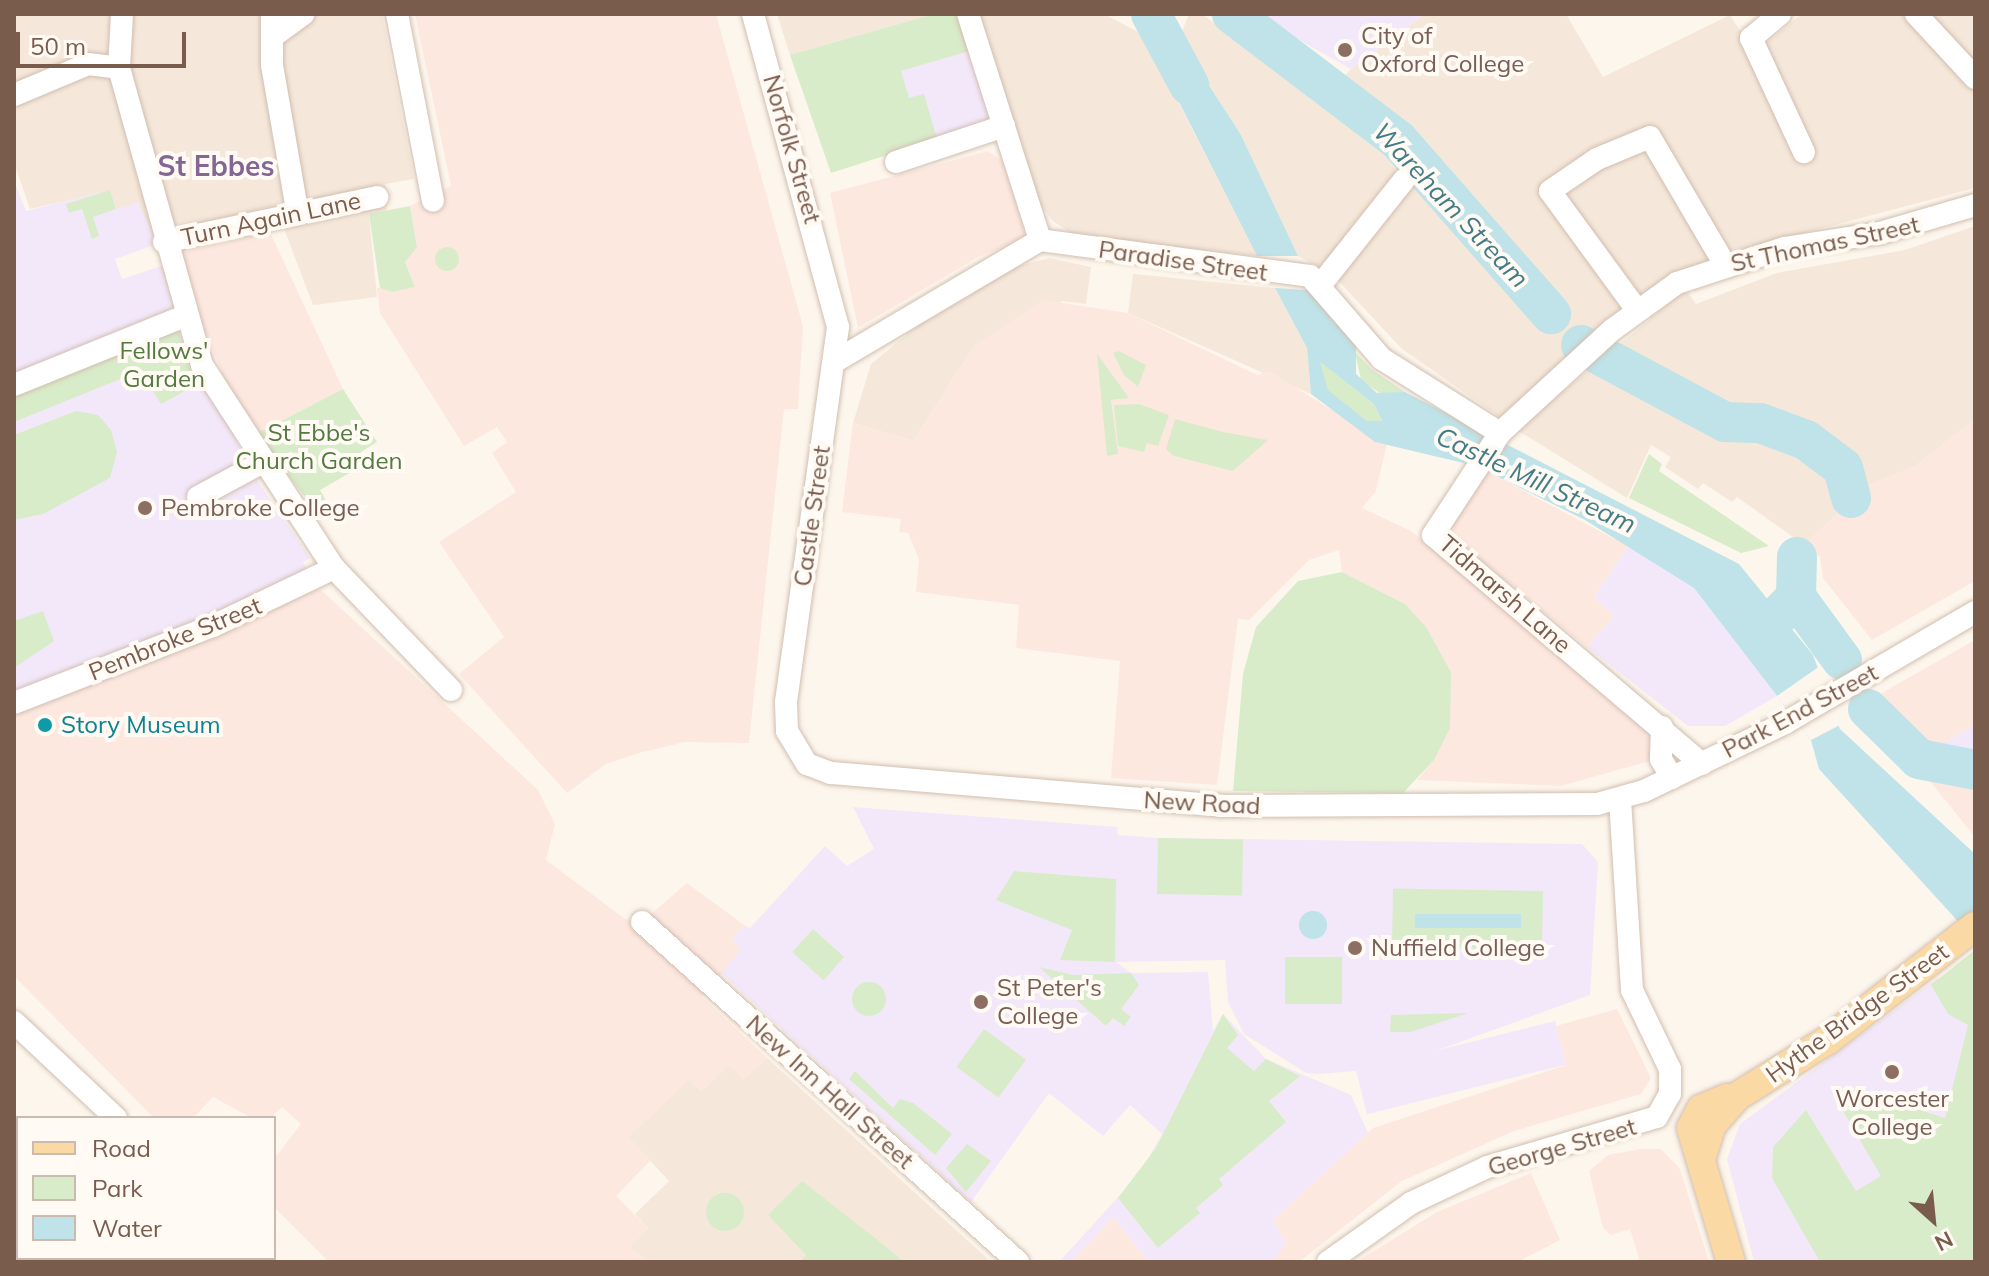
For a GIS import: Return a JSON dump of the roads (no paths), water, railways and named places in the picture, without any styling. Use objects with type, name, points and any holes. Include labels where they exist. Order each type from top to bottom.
[{"type":"main road","name":"Hythe Bridge Street","points":[[1731,1262],[1702,1157],[1712,1125],[1736,1097],[1828,1040],[1967,932]]},
{"type":"street","points":[[122,14],[119,68],[164,242],[202,365],[334,568],[451,690]]},
{"type":"street","points":[[297,210],[272,65],[274,24],[304,14]]},
{"type":"street","points":[[397,14],[433,201]]},
{"type":"street","name":"Norfolk Street","points":[[753,14],[831,285]]},
{"type":"street","points":[[839,359],[1040,240],[968,14]]},
{"type":"street","points":[[1780,14],[1751,38],[1804,152]]},
{"type":"street","points":[[1916,14],[1975,78]]},
{"type":"street","points":[[14,95],[88,64],[119,68]]},
{"type":"street","points":[[896,162],[1004,126]]},
{"type":"street","points":[[1637,310],[1550,191],[1597,159],[1650,137],[1725,265]]},
{"type":"street","points":[[1404,180],[1316,279],[1382,359],[1497,437]]},
{"type":"street","name":"Turn Again Lane","points":[[164,242],[297,210],[377,197]]},
{"type":"street","name":"St Thomas Street","points":[[1497,437],[1612,330],[1677,283],[1725,265],[1975,205]]},
{"type":"street","name":"Paradise Street","points":[[1040,240],[1316,279]]},
{"type":"street","name":"Castle Street","points":[[795,746],[786,702],[839,359],[831,285]]},
{"type":"street","points":[[14,385],[185,316]]},
{"type":"street","name":"Tidmarsh Lane","points":[[1497,437],[1433,535],[1702,764]]},
{"type":"street","points":[[198,497],[263,462]]},
{"type":"street","name":"Pembroke Street","points":[[14,703],[213,626],[334,568]]},
{"type":"street","name":"Park End Street","points":[[1620,799],[1672,778],[1785,723],[1975,612]]},
{"type":"street","points":[[1662,727],[1661,759],[1672,778]]},
{"type":"street","name":"New Road","points":[[795,746],[807,764],[831,773],[1205,805],[1439,808],[1620,799]]},
{"type":"street","name":"George Street","points":[[1328,1262],[1447,1185],[1551,1146],[1644,1124],[1666,1102],[1670,1069],[1632,990],[1620,799]]},
{"type":"street","name":"New Inn Hall Street","points":[[642,922],[1010,1260]]},
{"type":"street","points":[[14,1022],[114,1116]]},
{"type":"water","points":[[1146,37],[1179,39],[1241,135],[1298,256],[1257,256]]},
{"type":"water","points":[[1275,288],[1320,291],[1356,345],[1356,374],[1377,393],[1405,392],[1739,564],[1813,655],[1840,729],[1975,854],[1975,940],[1819,769],[1811,740],[1694,588],[1585,520],[1476,466],[1375,442],[1311,394],[1307,348]],"holes":[[[1320,362],[1374,404],[1382,421],[1367,421],[1328,390]]]},
{"type":"water","points":[[1313,911],[1323,915],[1327,925],[1323,935],[1313,939],[1303,935],[1299,925],[1303,915]]},
{"type":"water","points":[[1415,914],[1521,914],[1521,928],[1415,928]]},
{"type":"waterway","name":"Castle Mill Stream","points":[[1151,14],[1189,85]]},
{"type":"waterway","name":"Wareham Stream","points":[[1232,14],[1398,140],[1551,314]]},
{"type":"waterway","name":"Wareham Stream","points":[[1581,345],[1725,422],[1760,423],[1806,440],[1843,468],[1851,498]]},
{"type":"waterway","name":"Wareham Stream","points":[[1769,625],[1796,597],[1797,557]]},
{"type":"waterway","name":"Wareham Stream","points":[[1796,597],[1842,660]]},
{"type":"waterway","name":"Wareham Stream","points":[[1868,709],[1919,759],[1975,770]]},
{"type":"place","name":"City of Oxford College","points":[[1345,50]]},
{"type":"place","name":"Pembroke College","points":[[145,508]]},
{"type":"place","name":"Story Museum","points":[[45,725]]},
{"type":"place","name":"Nuffield College","points":[[1355,948]]},
{"type":"place","name":"St Peter's College","points":[[981,1002]]},
{"type":"place","name":"Worcester College","points":[[1892,1072]]},
{"type":"district","name":"St Ebbes","points":[[216,166]]},
{"type":"park label","name":"Fellows' Garden","points":[[164,365]]},
{"type":"park label","name":"St Ebbe's Church Garden","points":[[319,447]]}]
